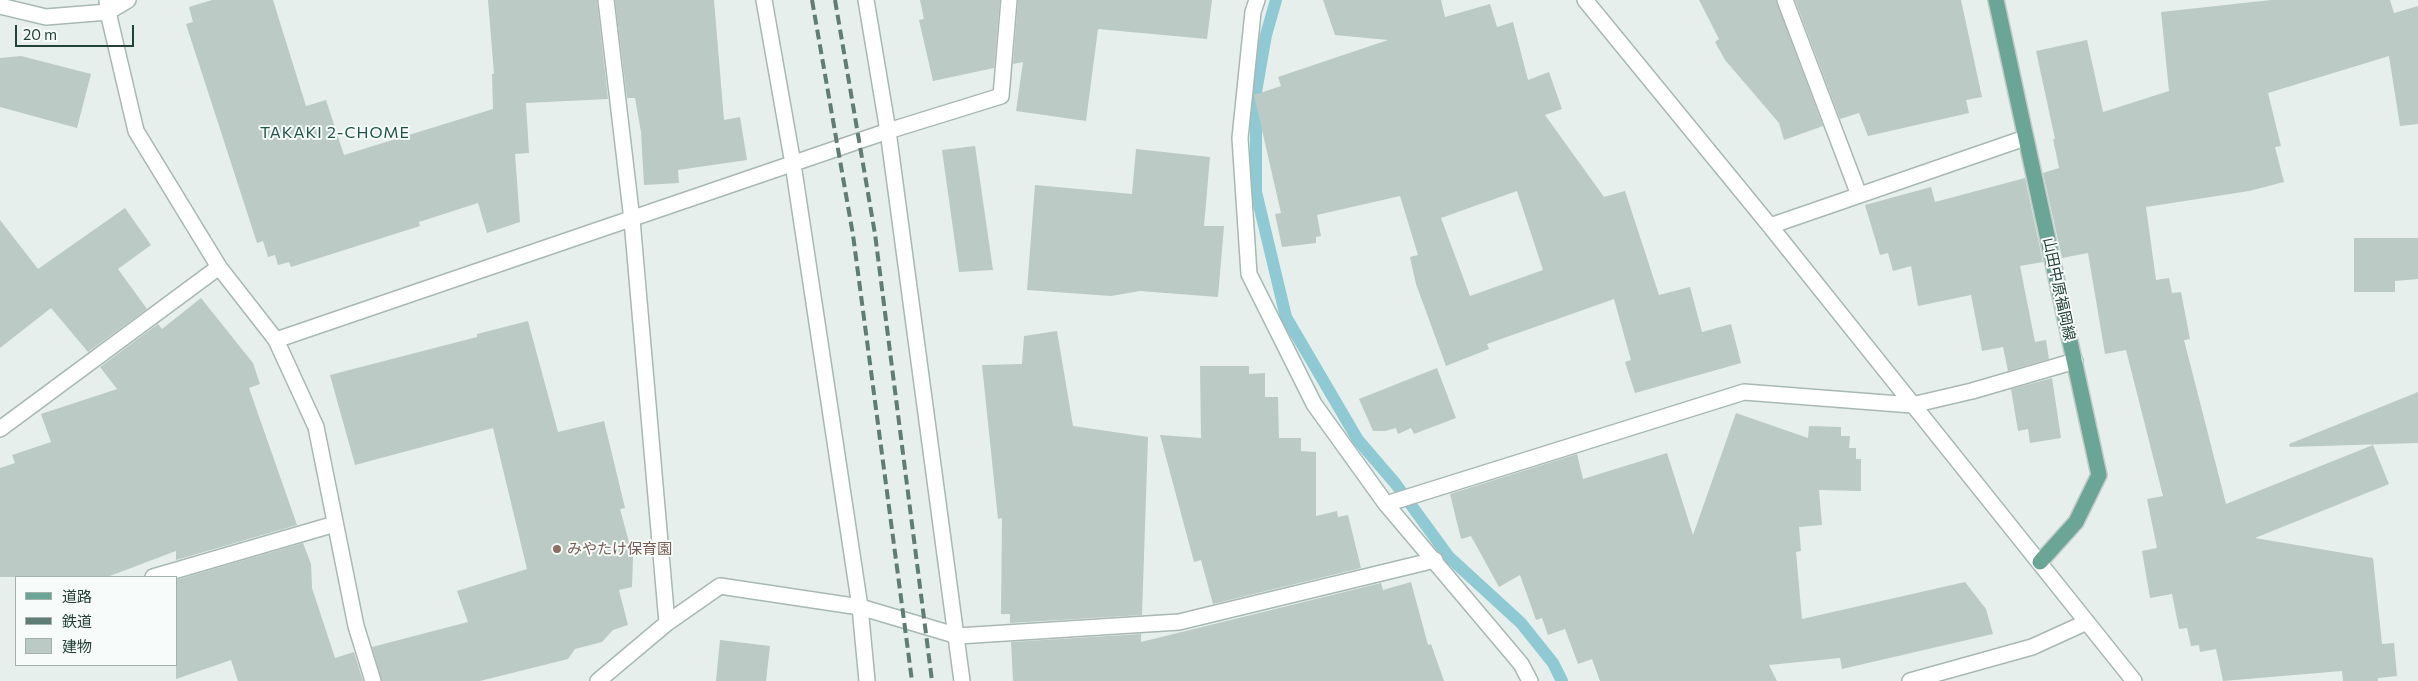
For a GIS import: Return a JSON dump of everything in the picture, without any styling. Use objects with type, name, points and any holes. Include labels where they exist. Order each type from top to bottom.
[{"type":"main road","name":"山田中原福岡線","points":[[1996,0],[2099,475],[2076,522],[2040,562]]},
{"type":"street","points":[[0,6],[46,17],[108,6],[128,0]]},
{"type":"street","points":[[606,0],[632,220],[667,623]]},
{"type":"street","points":[[764,0],[793,164],[860,607],[867,681]]},
{"type":"street","points":[[866,0],[888,130],[958,636],[962,681]]},
{"type":"street","points":[[276,340],[632,220],[888,130],[1001,96],[1010,0]]},
{"type":"street","points":[[1256,0],[1253,12],[1240,138],[1249,274],[1314,404],[1435,560],[1521,664],[1530,681]]},
{"type":"street","points":[[1585,0],[1770,226],[2134,681]]},
{"type":"street","points":[[1785,0],[1859,195]]},
{"type":"street","points":[[108,6],[136,130],[219,267],[276,340],[316,427],[356,626],[373,681]]},
{"type":"street","points":[[1770,226],[2026,138]]},
{"type":"street","points":[[0,428],[219,267]]},
{"type":"street","points":[[1391,502],[1744,392],[1912,405],[1972,391],[2075,361]]},
{"type":"street","points":[[156,576],[335,524]]},
{"type":"street","points":[[598,681],[667,623],[720,586],[860,607],[958,636],[1179,622],[1435,560]]},
{"type":"street","points":[[1910,681],[2032,648],[2087,622]]},
{"type":"building","points":[[212,0],[273,0],[306,106],[326,100],[344,155],[493,109],[492,74],[494,74],[488,0],[597,0],[608,99],[526,103],[529,153],[515,154],[520,222],[487,233],[478,203],[419,222],[420,226],[291,267],[289,262],[278,265],[275,255],[268,257],[263,241],[257,243],[186,24],[193,22],[189,7]]},
{"type":"building","points":[[615,0],[714,0],[724,120],[740,117],[747,160],[678,170],[679,183],[644,185],[641,132],[635,98],[627,98]]},
{"type":"building","points":[[920,0],[1000,0],[994,68],[933,81],[919,20],[924,19]]},
{"type":"building","points":[[1018,0],[1212,0],[1207,39],[1098,29],[1086,121],[1016,111],[1023,62],[1013,64]]},
{"type":"building","points":[[1323,0],[1441,0],[1445,17],[1490,4],[1497,27],[1513,22],[1528,80],[1549,72],[1562,109],[1545,115],[1604,197],[1625,191],[1659,295],[1690,287],[1702,332],[1731,324],[1741,363],[1635,393],[1625,362],[1631,360],[1614,299],[1487,344],[1489,349],[1446,366],[1416,284],[1410,257],[1418,255],[1400,196],[1317,215],[1321,236],[1316,237],[1316,243],[1282,247],[1275,214],[1281,213],[1254,95],[1281,86],[1278,77],[1388,40],[1335,35]],"holes":[[[1517,191],[1543,270],[1470,296],[1441,218]]]},
{"type":"building","points":[[1699,0],[1776,0],[1823,126],[1784,140],[1779,123],[1725,60],[1715,42],[1719,39]]},
{"type":"building","points":[[1795,0],[1961,0],[1982,97],[1966,100],[1969,113],[1868,136],[1859,113],[1840,119]]},
{"type":"building","points":[[2271,0],[2390,0],[2394,13],[2418,6],[2418,124],[2400,126],[2389,56],[2268,93],[2281,146],[2275,147],[2284,182],[2249,191],[2146,207],[2156,280],[2169,278],[2172,293],[2181,292],[2190,339],[2184,340],[2226,504],[2373,445],[2389,484],[2255,538],[2373,558],[2382,644],[2394,643],[2397,676],[2378,678],[2378,681],[2343,681],[2342,671],[2223,681],[2216,649],[2200,652],[2199,645],[2191,646],[2187,628],[2179,629],[2172,594],[2150,598],[2142,551],[2157,548],[2147,499],[2163,496],[2126,350],[2105,354],[2088,253],[2062,258],[2043,173],[2059,168],[2053,139],[2055,139],[2036,51],[2087,40],[2103,112],[2169,91],[2161,12]]},
{"type":"building","points":[[21,56],[91,74],[77,128],[0,107],[0,58]]},
{"type":"building","points":[[975,146],[993,270],[959,272],[942,150]]},
{"type":"building","points":[[1136,149],[1210,157],[1204,226],[1224,226],[1218,297],[1140,291],[1111,296],[1027,290],[1035,185],[1132,194]]},
{"type":"building","points":[[2025,178],[2043,262],[2020,266],[2035,342],[2046,340],[2049,359],[2008,371],[2003,347],[1982,351],[1971,295],[1918,306],[1911,266],[1893,271],[1888,253],[1880,255],[1865,205],[1931,187],[1935,202]]},
{"type":"building","points":[[125,208],[151,245],[118,269],[147,309],[88,352],[51,308],[0,348],[0,220],[38,269]]},
{"type":"building","points":[[2354,238],[2418,238],[2418,279],[2395,281],[2395,292],[2354,292]]},
{"type":"building","points":[[201,298],[253,363],[260,384],[249,388],[297,525],[176,560],[176,551],[110,576],[0,577],[0,468],[15,463],[12,455],[51,442],[41,414],[117,389],[100,367],[158,324],[162,329]]},
{"type":"building","points":[[528,321],[558,432],[604,421],[625,508],[620,509],[633,557],[632,587],[619,590],[628,625],[613,630],[602,642],[575,649],[568,659],[480,681],[382,681],[372,647],[468,622],[457,591],[527,569],[493,428],[355,465],[330,375],[477,337],[477,334]]},
{"type":"building","points":[[1057,331],[1073,426],[1148,437],[1142,615],[1010,623],[1010,614],[1001,614],[1002,518],[998,519],[982,365],[1022,364],[1024,336]]},
{"type":"building","points":[[1200,366],[1249,366],[1249,374],[1265,373],[1265,397],[1278,397],[1279,438],[1301,438],[1301,451],[1316,452],[1316,516],[1337,511],[1338,517],[1348,515],[1361,568],[1213,604],[1201,560],[1194,562],[1160,435],[1201,438]]},
{"type":"building","points":[[1437,368],[1456,418],[1414,434],[1411,428],[1398,434],[1396,428],[1385,431],[1373,431],[1359,399]]},
{"type":"building","points":[[2052,378],[2061,438],[2030,443],[2028,429],[2018,431],[2011,389]]},
{"type":"building","points":[[2418,392],[2418,443],[2290,447],[2289,444]]},
{"type":"building","points":[[1736,413],[1808,438],[1809,426],[1841,427],[1841,436],[1850,436],[1849,448],[1856,448],[1856,459],[1861,459],[1861,491],[1819,490],[1822,525],[1799,527],[1801,551],[1796,552],[1802,619],[1965,582],[1986,609],[1993,634],[1842,669],[1840,658],[1769,665],[1777,681],[1600,681],[1592,659],[1578,664],[1565,629],[1548,635],[1542,618],[1536,620],[1520,575],[1499,587],[1471,536],[1461,539],[1450,494],[1577,454],[1583,479],[1667,453],[1693,535]]},
{"type":"building","points":[[303,543],[311,564],[312,588],[335,658],[354,652],[363,681],[238,681],[231,660],[176,679],[176,666],[178,666],[178,579]]},
{"type":"building","points":[[1411,582],[1428,645],[1431,644],[1444,681],[1013,681],[1011,642],[1141,634],[1141,642],[1381,583],[1383,590]]},
{"type":"building","points":[[720,640],[770,646],[766,681],[716,681]]},
{"type":"waterway","points":[[1276,0],[1266,35],[1256,92],[1256,192],[1286,317],[1358,440],[1395,483],[1449,557],[1521,623],[1553,663],[1562,681]]},
{"type":"railway","points":[[812,0],[853,235],[912,681]]},
{"type":"railway","points":[[835,0],[875,234],[932,681]]},
{"type":"place","name":"みやたけ保育園","points":[[557,549]]},
{"type":"district","name":"TAKAKI 2-CHOME","points":[[335,133]]}]
